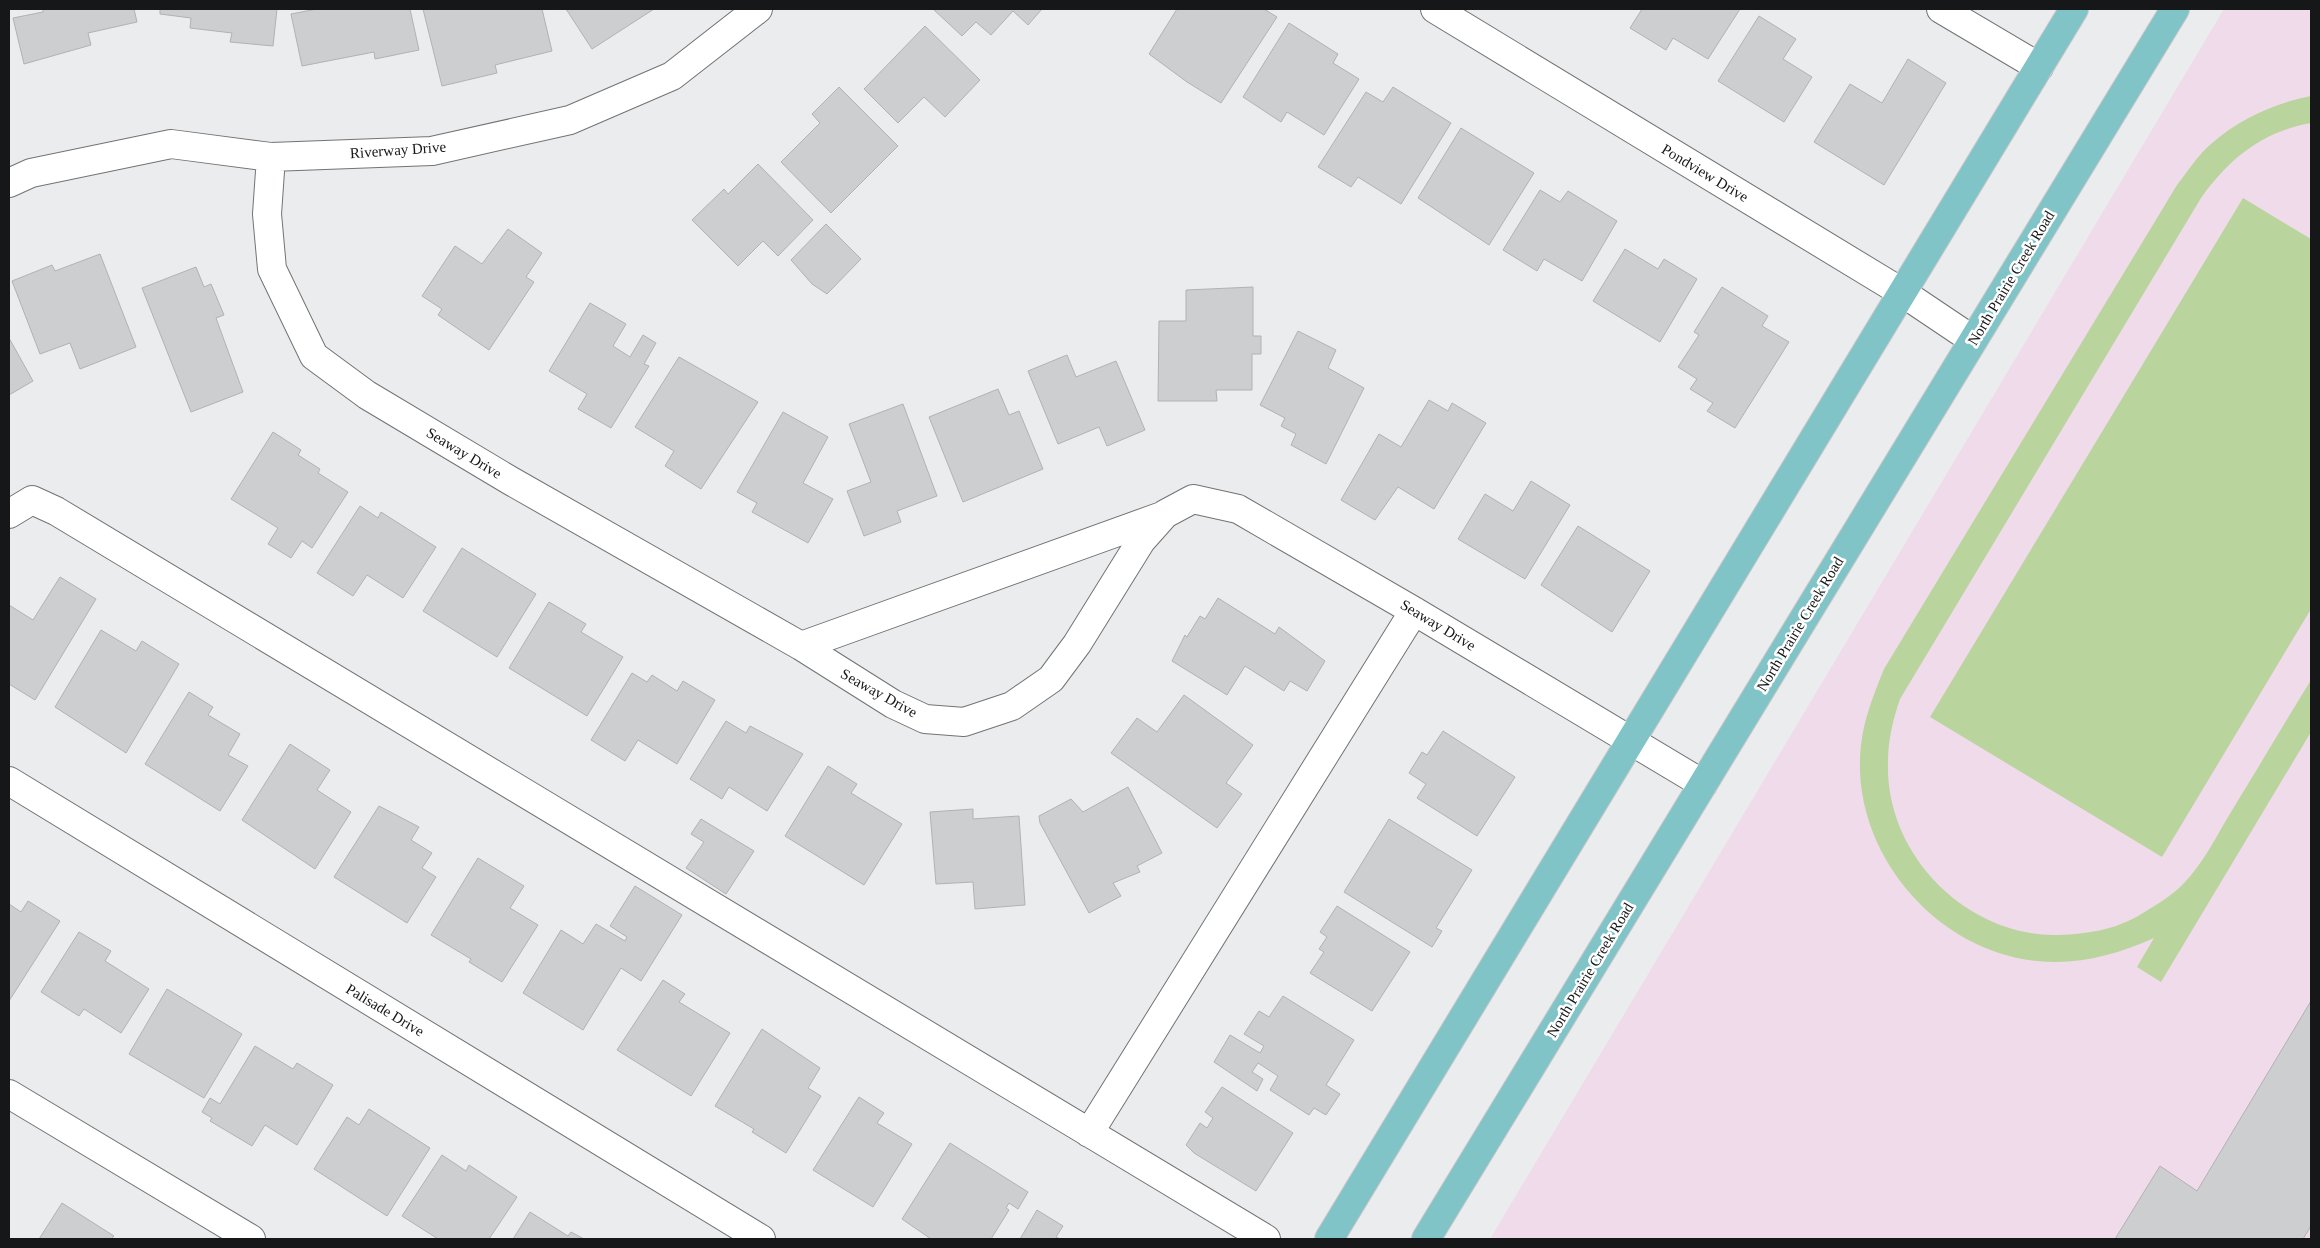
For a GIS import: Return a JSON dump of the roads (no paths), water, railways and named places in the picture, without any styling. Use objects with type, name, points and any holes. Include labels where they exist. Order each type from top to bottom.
[{"type":"main road","points":[[1329,1239],[2074,9]]},
{"type":"main road","name":"North Prairie Creek Road","points":[[1426,1239],[2175,9]]},
{"type":"street","name":"Riverway Drive","points":[[9,183],[31,173],[171,144],[271,157],[432,151],[570,120],[672,76],[758,9]]},
{"type":"street","name":"Pondview Drive","points":[[1435,9],[1903,292],[1973,340]]},
{"type":"street","points":[[1941,9],[2039,67]]},
{"type":"street","name":"Seaway Drive","points":[[271,157],[267,214],[272,268],[314,356],[367,394],[511,481],[801,646],[893,704],[925,718],[964,722],[1012,706],[1050,679],[1077,644],[1141,541],[1165,514]]},
{"type":"street","name":"Seaway Drive","points":[[801,646],[1165,514],[1194,499],[1238,509],[1414,611],[1703,784]]},
{"type":"street","points":[[9,514],[32,500],[56,511],[1266,1239]]},
{"type":"street","points":[[1089,1133],[1414,611]]},
{"type":"street","name":"Palisade Drive","points":[[9,781],[761,1239]]},
{"type":"street","points":[[9,1094],[251,1239]]}]
